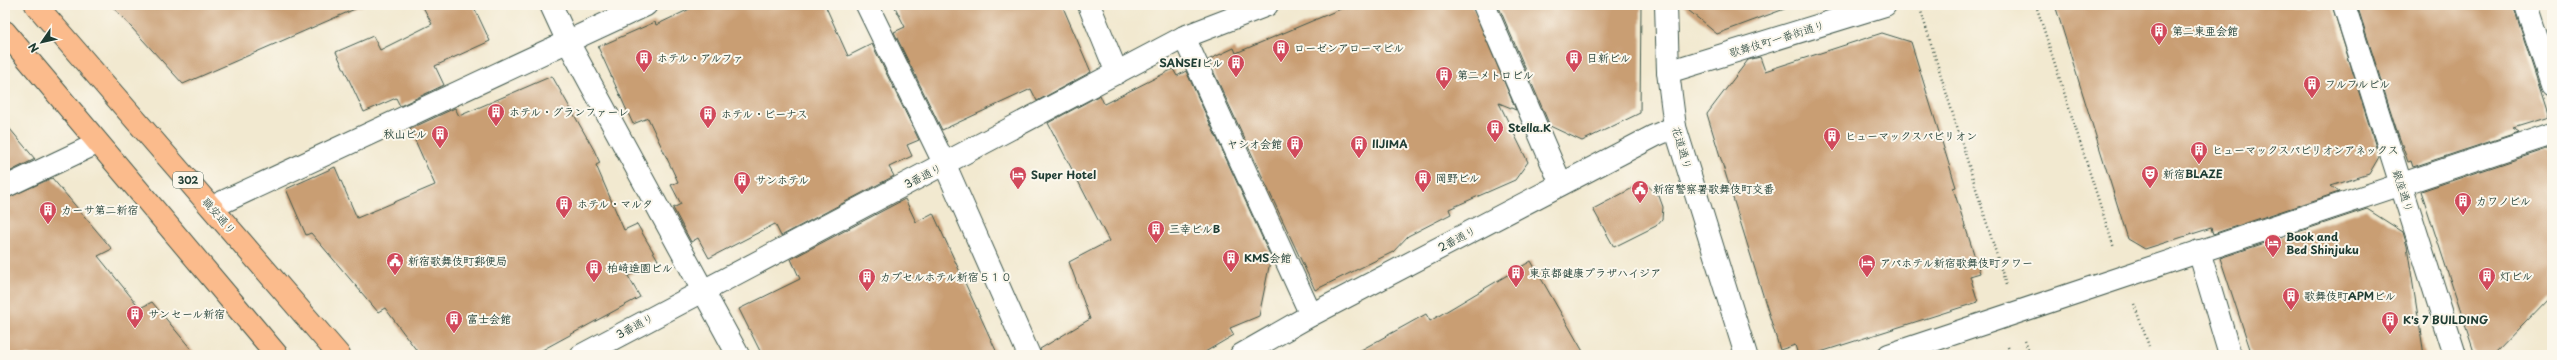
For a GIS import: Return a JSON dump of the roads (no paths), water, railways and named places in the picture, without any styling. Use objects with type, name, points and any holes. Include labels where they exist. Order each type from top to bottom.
[{"type":"main road","name":"職安通り","points":[[36,5],[339,355]]},
{"type":"main road","points":[[7,38],[278,355]]},
{"type":"street","points":[[551,5],[568,42],[738,355]]},
{"type":"street","points":[[212,207],[646,5]]},
{"type":"street","points":[[867,5],[945,165],[1029,355]]},
{"type":"street","points":[[1089,5],[1117,73]]},
{"type":"street","name":"3番通り","points":[[582,355],[702,290],[945,165],[1184,37],[1267,5]]},
{"type":"street","points":[[1484,5],[1561,184]]},
{"type":"street","name":"花道通り","points":[[1666,5],[1668,72],[1675,128],[1746,355]]},
{"type":"street","name":"歌舞伎町一番街通り","points":[[1668,72],[1885,5]]},
{"type":"street","name":"銀座通り","points":[[2344,5],[2455,355]]},
{"type":"street","points":[[2526,5],[2544,32],[2552,85]]},
{"type":"street","points":[[1184,37],[1311,316]]},
{"type":"street","name":"2番通り","points":[[1241,355],[1311,316],[1561,184],[1654,136],[1675,128]]},
{"type":"street","points":[[1889,355],[2199,250],[2552,134]]},
{"type":"street","points":[[2199,250],[2230,355]]},
{"type":"lane","points":[[5,187],[98,143]]},
{"type":"place","name":"第二東亜会館","points":[[2159,46]]},
{"type":"place","name":"ローゼンアローマビル","points":[[1281,63]]},
{"type":"place","name":"ホテル・アルファ","points":[[644,73]]},
{"type":"place","name":"日新ビル","points":[[1574,73]]},
{"type":"place","name":"SANSEIビル","points":[[1236,78]]},
{"type":"place","name":"第二メトロビル","points":[[1444,90]]},
{"type":"place","name":"フルフルビル","points":[[2312,99]]},
{"type":"place","name":"ホテル・グランファーレ","points":[[496,127]]},
{"type":"place","name":"ホテル・ビーナス","points":[[708,129]]},
{"type":"place","name":"Stella.K","points":[[1495,143]]},
{"type":"place","name":"秋山ビル","points":[[440,149]]},
{"type":"place","name":"ヒューマックスパビリオン","points":[[1832,151]]},
{"type":"place","name":"ヤシオ会館","points":[[1295,159]]},
{"type":"place","name":"IIJIMA","points":[[1359,159]]},
{"type":"place","name":"ヒューマックスパビリオンアネックス","points":[[2199,165]]},
{"type":"place","name":"新宿BLAZE","points":[[2150,189]]},
{"type":"place","name":"Super Hotel","points":[[1018,190]]},
{"type":"place","name":"岡野ビル","points":[[1423,193]]},
{"type":"place","name":"サンホテル","points":[[742,195]]},
{"type":"place","name":"新宿警察署歌舞伎町交番","points":[[1640,204]]},
{"type":"place","name":"カワノビル","points":[[2463,216]]},
{"type":"place","name":"ホテル・マルタ","points":[[564,219]]},
{"type":"place","name":"カーサ第二新宿","points":[[48,225]]},
{"type":"place","name":"三幸ビルB","points":[[1156,244]]},
{"type":"place","name":"Book and Bed Shinjuku","points":[[2273,258]]},
{"type":"place","name":"KMS会館","points":[[1231,273]]},
{"type":"place","name":"新宿歌舞伎町郵便局","points":[[395,276]]},
{"type":"place","name":"アパホテル新宿歌舞伎町タワー","points":[[1867,278]]},
{"type":"place","name":"柏崎造園ビル","points":[[594,283]]},
{"type":"place","name":"東京都健康プラザハイジア","points":[[1516,288]]},
{"type":"place","name":"灯ビル","points":[[2487,291]]},
{"type":"place","name":"カプセルホテル新宿５１０","points":[[867,292]]},
{"type":"place","name":"歌舞伎町APMビル","points":[[2291,311]]},
{"type":"place","name":"サンセール新宿","points":[[135,329]]},
{"type":"place","name":"富士会館","points":[[454,334]]},
{"type":"place","name":"K's 7 BUILDING","points":[[2390,335]]}]
